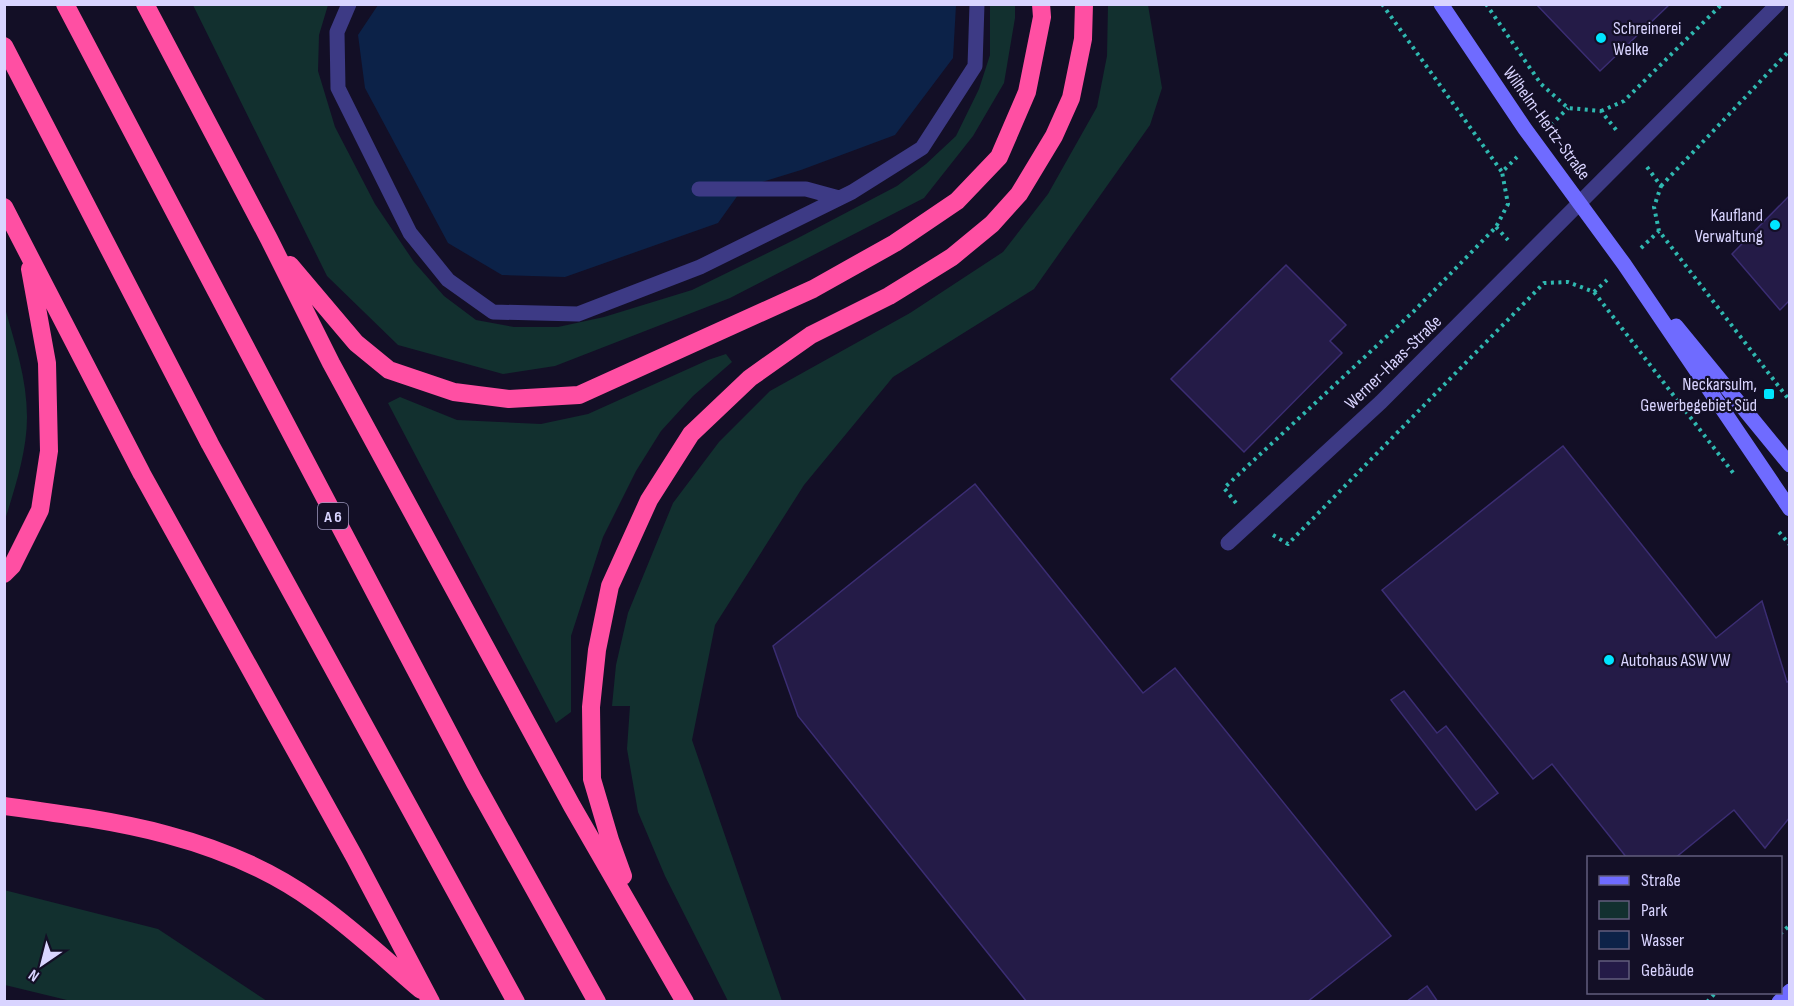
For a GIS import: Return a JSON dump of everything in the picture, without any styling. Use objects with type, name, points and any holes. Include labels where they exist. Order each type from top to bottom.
[{"type":"highway","name":"A 6","points":[[65,4],[469,770],[597,1002]]},
{"type":"highway","points":[[145,4],[331,363],[572,806],[686,1002]]},
{"type":"highway","points":[[268,239],[356,343],[389,370],[454,392],[509,399],[579,395],[813,289],[895,243],[957,201],[999,157],[1027,92],[1041,17],[1041,4]]},
{"type":"highway","points":[[641,923],[610,840],[592,779],[591,707],[597,650],[610,586],[649,500],[691,434],[750,378],[811,335],[889,296],[952,257],[992,224],[1019,194],[1054,136],[1071,98],[1083,39],[1084,4]]},
{"type":"highway","points":[[6,50],[210,444],[516,1002]]},
{"type":"highway","points":[[4,207],[142,474],[355,858],[430,999]]},
{"type":"highway","points":[[4,574],[12,566],[39,510],[50,451],[47,363],[25,247]]},
{"type":"highway","points":[[4,806],[133,825],[209,846],[267,871],[316,902],[430,999]]},
{"type":"main road","name":"Wilhelm-Hertz-Straße","points":[[1441,4],[1534,141],[1624,264],[1790,509]]},
{"type":"main road","name":"Wilhelm-Hertz-Straße","points":[[1624,264],[1790,465]]},
{"type":"main road","points":[[1779,1002],[1790,991]]},
{"type":"street","points":[[349,4],[337,32],[338,88],[410,233],[448,280],[493,312],[578,314],[700,267],[839,198],[922,148],[975,66],[977,4]]},
{"type":"street","name":"Werner-Haas-Straße","points":[[1228,543],[1381,402],[1778,4]]},
{"type":"street","points":[[699,189],[806,189],[839,198]]},
{"type":"path","points":[[1382,4],[1502,172],[1508,204],[1496,228],[1414,311],[1224,488],[1251,521],[1288,544],[1544,283],[1568,282],[1594,292],[1735,475]]},
{"type":"path","points":[[1486,4],[1541,84],[1568,108],[1601,111],[1624,101],[1722,4]]},
{"type":"path","points":[[1790,50],[1661,186],[1654,207],[1659,231],[1790,401]]},
{"type":"path","points":[[1502,172],[1568,108]]},
{"type":"path","points":[[1601,111],[1661,186]]},
{"type":"path","points":[[1776,528],[1790,545]]},
{"type":"green space","points":[[193,5],[328,5],[319,35],[318,71],[335,127],[375,204],[414,262],[444,296],[476,320],[514,327],[558,327],[604,317],[692,290],[897,186],[926,164],[956,136],[979,89],[990,55],[990,5],[1015,5],[1015,18],[1004,83],[973,136],[924,198],[730,298],[555,366],[503,374],[398,345],[327,276]]},
{"type":"green space","points":[[1108,5],[1148,5],[1162,88],[1150,125],[1034,289],[893,377],[804,485],[715,625],[692,740],[782,1001],[728,1001],[665,876],[638,812],[627,749],[630,706],[612,706],[616,665],[628,613],[673,503],[719,442],[770,391],[910,313],[1003,252],[1048,194],[1097,107],[1107,56]]},
{"type":"green space","points":[[5,308],[23,375],[27,417],[23,456],[5,520]]},
{"type":"green space","points":[[726,354],[732,362],[693,396],[661,431],[636,471],[603,537],[571,636],[571,712],[556,723],[388,403],[400,397],[457,420],[541,424],[588,414]]},
{"type":"green space","points":[[4,890],[158,929],[267,1001],[71,1001],[5,985]]},
{"type":"water","points":[[378,5],[956,5],[953,58],[895,135],[801,170],[743,188],[718,223],[565,277],[502,275],[448,243],[365,88],[358,35]]},
{"type":"building","name":"Schreinerei Welke","points":[[1536,4],[1670,4],[1600,71]]},
{"type":"building","name":"Kaufland Verwaltung","points":[[1790,195],[1790,300],[1780,310],[1732,254]]},
{"type":"building","points":[[1286,265],[1346,325],[1330,341],[1342,353],[1244,452],[1171,379]]},
{"type":"building","name":"Autohaus ASW VW","points":[[1563,446],[1716,638],[1762,601],[1787,682],[1790,681],[1790,817],[1765,848],[1734,810],[1677,856],[1625,856],[1552,764],[1533,779],[1382,590]]},
{"type":"building","points":[[975,484],[1143,693],[1175,668],[1391,936],[1307,1002],[1027,1002],[798,716],[773,646]]},
{"type":"building","points":[[1404,691],[1437,733],[1446,726],[1498,793],[1476,810],[1391,700]]},
{"type":"building","points":[[1427,986],[1438,1002],[1406,1002]]},
{"type":"place","name":"Schreinerei Welke","points":[[1601,38]]},
{"type":"place","name":"Kaufland Verwaltung","points":[[1775,225]]},
{"type":"place","name":"Neckarsulm, Gewerbegebiet Süd","points":[[1769,394]]},
{"type":"place","name":"Autohaus ASW VW","points":[[1609,660]]}]
